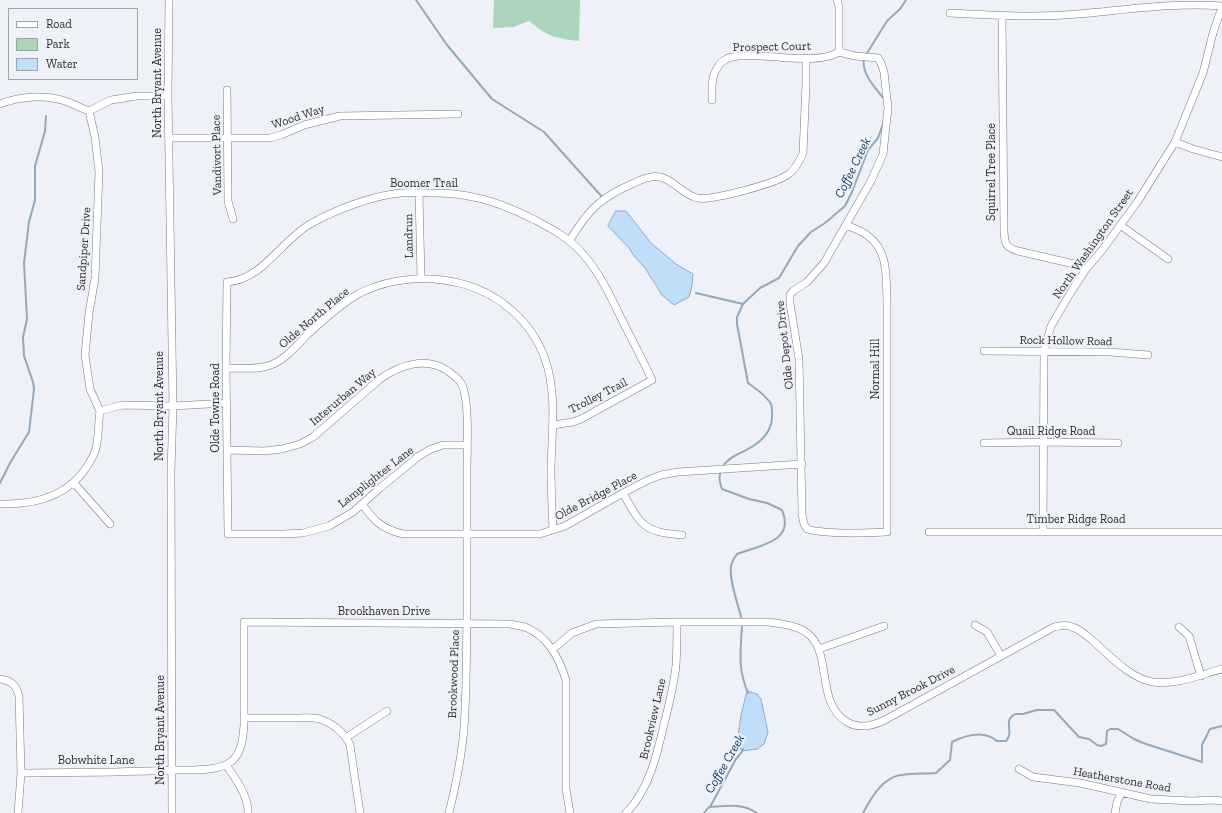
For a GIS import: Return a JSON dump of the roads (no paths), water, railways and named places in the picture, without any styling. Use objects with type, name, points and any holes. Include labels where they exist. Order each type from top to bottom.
[{"type":"street","name":"North Bryant Avenue","points":[[169,0],[168,96],[172,406],[172,813]]},
{"type":"street","points":[[837,0],[839,7],[839,52]]},
{"type":"street","points":[[950,13],[1053,16],[1146,7],[1207,5],[1222,7]]},
{"type":"street","name":"North Washington Street","points":[[1043,531],[1044,351],[1051,326],[1086,269],[1138,202],[1175,142],[1203,73],[1213,33],[1222,7]]},
{"type":"street","name":"Squirrel Tree Place","points":[[1002,15],[1005,243],[1009,248],[1018,251],[1074,264],[1086,269]]},
{"type":"street","name":"Prospect Court","points":[[712,100],[714,75],[718,66],[725,60],[732,57],[806,58],[832,56],[839,52]]},
{"type":"street","name":"Olde Depot Drive","points":[[839,52],[856,56],[878,58],[884,72],[888,108],[883,154],[871,180],[824,264],[807,282],[793,291],[790,295],[799,359],[802,514],[806,529],[822,532],[887,532]]},
{"type":"street","points":[[570,240],[581,221],[607,197],[619,189],[650,177],[660,177],[666,179],[674,183],[682,192],[698,198],[720,196],[742,191],[781,179],[790,173],[798,163],[803,153],[806,58]]},
{"type":"street","name":"Vandivort Place","points":[[227,90],[228,201],[233,219]]},
{"type":"street","points":[[0,104],[22,98],[52,98],[68,102],[89,111],[110,100],[137,96],[168,96]]},
{"type":"street","name":"Sandpiper Drive","points":[[89,111],[95,137],[99,172],[95,278],[89,313],[85,355],[90,389],[100,411]]},
{"type":"street","name":"Wood Way","points":[[169,138],[270,138],[304,125],[340,116],[458,114]]},
{"type":"street","points":[[1175,142],[1222,157]]},
{"type":"street","name":"Boomer Trail","points":[[227,282],[237,282],[253,273],[298,232],[331,213],[381,196],[400,193],[456,194],[473,197],[499,204],[523,214],[570,240],[597,272],[652,380]]},
{"type":"street","name":"Landrun","points":[[420,193],[421,278]]},
{"type":"street","name":"Normal Hill","points":[[846,225],[868,236],[878,245],[883,255],[886,267],[887,532]]},
{"type":"street","points":[[1120,226],[1168,259]]},
{"type":"street","name":"Olde North Place","points":[[226,368],[249,368],[270,365],[285,357],[309,334],[347,302],[360,293],[376,287],[399,281],[421,278],[451,281],[470,286],[487,293],[500,300],[523,322],[533,336],[545,358],[551,391],[553,425],[551,468],[553,530]]},
{"type":"street","name":"Olde Towne Road","points":[[227,282],[226,368],[228,403],[228,534]]},
{"type":"street","name":"Rock Hollow Road","points":[[984,351],[1110,352],[1148,356]]},
{"type":"street","name":"Interurban Way","points":[[227,450],[264,451],[282,449],[300,444],[313,437],[380,378],[391,371],[419,363],[431,364],[443,368],[461,383],[466,402],[467,534]]},
{"type":"street","name":"Trolley Trail","points":[[553,425],[573,422],[581,419],[652,380]]},
{"type":"street","points":[[0,504],[18,504],[36,501],[64,490],[74,483],[81,476],[96,450],[99,436],[98,424],[100,411],[122,405],[172,406],[228,403]]},
{"type":"street","name":"Quail Ridge Road","points":[[984,443],[1118,443]]},
{"type":"street","name":"Lamplighter Lane","points":[[228,534],[303,533],[329,526],[352,512],[419,456],[431,449],[443,445],[467,445]]},
{"type":"street","name":"Olde Bridge Place","points":[[362,504],[372,518],[382,526],[390,531],[403,534],[535,534],[565,526],[623,493],[661,475],[678,472],[802,464]]},
{"type":"street","points":[[74,483],[110,524]]},
{"type":"street","points":[[623,493],[644,525],[651,530],[662,534],[682,535]]},
{"type":"street","name":"Timber Ridge Road","points":[[929,532],[1222,532]]},
{"type":"street","name":"Brookwood Place","points":[[449,813],[461,759],[466,705],[467,534]]},
{"type":"street","name":"Brookhaven Drive","points":[[226,765],[233,761],[239,752],[243,740],[244,622],[510,624],[525,627],[538,635],[553,649],[562,666],[566,680],[566,789],[570,813]]},
{"type":"street","name":"Sunny Brook Drive","points":[[553,649],[572,633],[596,624],[677,622],[769,622],[782,624],[807,632],[813,639],[818,649],[827,690],[834,710],[843,720],[852,725],[862,726],[872,726],[1054,627],[1064,625],[1072,626],[1085,634],[1130,672],[1141,679],[1152,682],[1170,683],[1201,676],[1222,669]]},
{"type":"street","name":"Brookview Lane","points":[[626,813],[635,805],[656,758],[674,683],[677,622]]},
{"type":"street","points":[[975,625],[987,632],[1001,656]]},
{"type":"street","points":[[818,649],[884,626]]},
{"type":"street","points":[[1179,627],[1189,636],[1201,676]]},
{"type":"street","points":[[0,679],[12,682],[17,688],[19,696],[20,773],[18,813]]},
{"type":"street","points":[[347,737],[387,711]]},
{"type":"street","points":[[244,718],[320,719],[331,724],[347,737],[352,754],[360,813]]},
{"type":"street","points":[[172,770],[215,768],[226,765],[244,792],[248,813]]},
{"type":"street","name":"Heatherstone Road","points":[[1019,769],[1033,777],[1080,783],[1151,799],[1222,801]]},
{"type":"street","name":"Bobwhite Lane","points":[[20,773],[172,770]]},
{"type":"street","points":[[1115,813],[1117,802],[1122,792]]},
{"type":"water","points":[[616,211],[626,211],[651,243],[676,264],[693,274],[689,297],[674,305],[662,295],[645,268],[629,248],[608,226]]},
{"type":"water","points":[[747,691],[757,694],[761,699],[768,732],[764,744],[757,749],[742,751],[740,746],[739,731]]},
{"type":"waterway","points":[[416,0],[447,45],[492,99],[544,132],[603,198]]},
{"type":"waterway","name":"Coffee Creek","points":[[884,99],[867,75],[864,58],[887,21],[900,9],[906,0]]},
{"type":"waterway","points":[[0,483],[29,432],[34,389],[24,356],[23,337],[27,319],[24,263],[29,222],[35,200],[35,166],[45,131],[46,116]]},
{"type":"waterway","name":"Coffee Creek","points":[[742,620],[731,578],[731,566],[733,561],[737,554],[773,541],[784,529],[785,521],[782,510],[767,503],[749,499],[722,489],[720,483],[721,469],[726,462],[760,441],[768,430],[772,418],[772,406],[769,401],[761,392],[748,383],[737,317],[743,304],[760,288],[779,278],[798,246],[811,232],[825,223],[845,206],[868,150],[878,138],[884,121]]},
{"type":"waterway","points":[[696,293],[743,304]]},
{"type":"waterway","name":"Coffee Creek","points":[[742,624],[741,667],[748,693]]},
{"type":"waterway","points":[[863,813],[878,789],[889,780],[905,774],[936,773],[950,760],[952,742],[963,737],[975,735],[986,736],[997,741],[1006,741],[1009,734],[1009,720],[1015,714],[1023,714],[1037,710],[1054,710],[1079,737],[1089,739],[1097,745],[1101,746],[1106,744],[1107,731],[1110,729],[1118,729],[1143,743],[1202,762],[1202,745],[1210,729],[1222,726]]},
{"type":"waterway","name":"Coffee Creek","points":[[704,813],[710,807],[743,749]]},
{"type":"waterway","points":[[710,807],[740,806],[757,813]]}]
